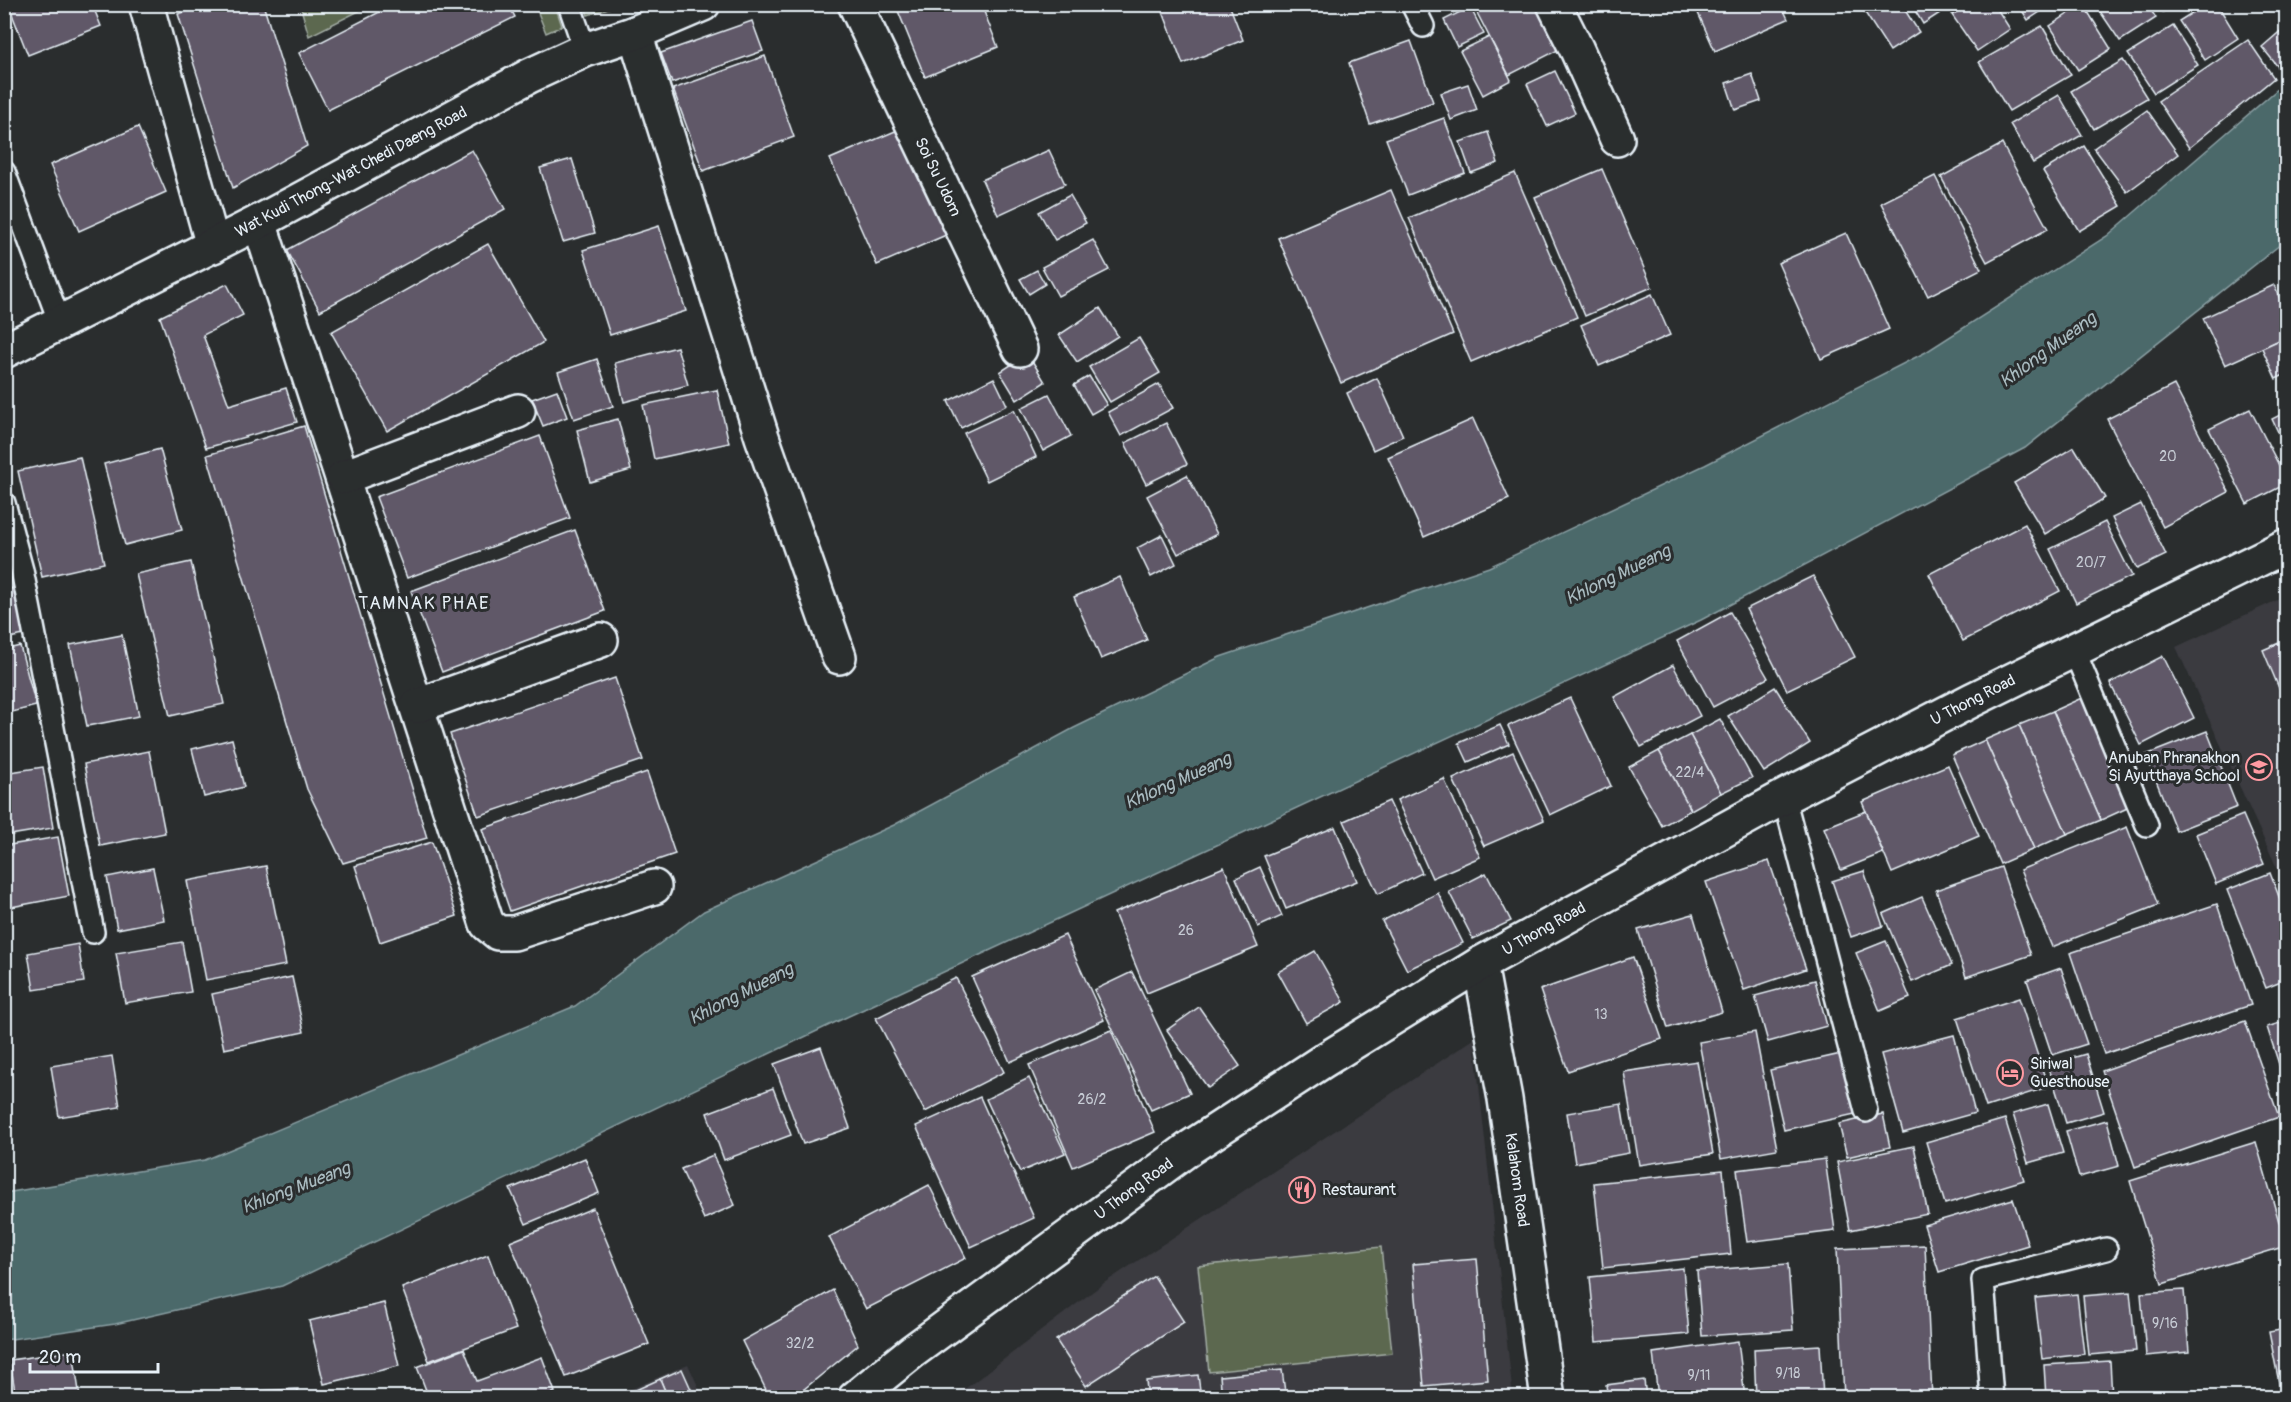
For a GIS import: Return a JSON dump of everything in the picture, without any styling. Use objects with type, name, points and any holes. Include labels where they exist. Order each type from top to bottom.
[{"type":"street","points":[[146,4],[213,246]]},
{"type":"street","name":"Wat Kudi Thong-Wat Chedi Daeng Road","points":[[4,351],[259,222],[529,76],[585,50],[634,33],[703,4]]},
{"type":"street","name":"Soi Su Udom","points":[[855,4],[1020,349]]},
{"type":"street","points":[[1554,4],[1617,139]]},
{"type":"street","points":[[634,33],[762,437],[838,657]]},
{"type":"street","points":[[259,222],[344,477],[487,924],[498,933],[514,933],[654,888]]},
{"type":"street","points":[[344,477],[518,411]]},
{"type":"street","name":"U Thong Road","points":[[855,1398],[913,1351],[1191,1147],[1323,1061],[1480,964],[1784,797],[2286,546]]},
{"type":"street","points":[[417,706],[601,640]]},
{"type":"street","name":"Kalahom Road","points":[[1480,964],[1505,1099],[1548,1398]]},
{"type":"lane","points":[[569,4],[585,50]]},
{"type":"lane","points":[[1412,4],[1423,26]]},
{"type":"lane","points":[[4,172],[60,323]]},
{"type":"lane","points":[[4,503],[22,570],[93,932]]},
{"type":"lane","points":[[2074,650],[2147,825]]},
{"type":"lane","points":[[1784,797],[1866,1111]]},
{"type":"lane","points":[[1992,1398],[1983,1280],[2106,1249]]},
{"type":"shaded area","name":"Anuban Phranakhon Si Ayutthaya School","points":[[2286,596],[2286,888],[2176,647]]},
{"type":"shaded area","points":[[1474,1039],[1513,1397],[953,1398],[1104,1283]]},
{"type":"shaded area","points":[[688,1364],[703,1397],[611,1398]]},
{"type":"green space","points":[[300,4],[371,5],[309,36]]},
{"type":"green space","points":[[584,4],[617,4],[617,5],[588,15]]},
{"type":"green space","points":[[535,5],[555,5],[562,26],[546,33]]},
{"type":"green space","points":[[1381,1247],[1392,1353],[1209,1372],[1198,1266]]},
{"type":"water","name":"Khlong Mueang","points":[[2286,82],[2286,240],[2025,448],[1701,620],[836,1022],[282,1286],[115,1324],[5,1340],[5,1193],[205,1160],[575,1006],[704,911],[894,825],[1074,728],[1220,657],[1489,567],[1705,465],[1926,352],[2107,236]]},
{"type":"building","points":[[8,4],[92,4],[101,26],[28,55]]},
{"type":"building","points":[[208,4],[263,4],[307,146],[233,188],[178,14]]},
{"type":"building","points":[[395,4],[508,4],[515,17],[328,110],[299,53]]},
{"type":"building","points":[[899,4],[981,4],[998,47],[925,77],[896,6]]},
{"type":"building","points":[[1160,4],[1229,4],[1243,40],[1183,64]]},
{"type":"building","points":[[1443,4],[1457,4],[1446,10]]},
{"type":"building","points":[[1478,4],[1535,4],[1558,50],[1509,75],[1474,7]]},
{"type":"building","points":[[1694,4],[1781,4],[1788,19],[1715,51]]},
{"type":"building","points":[[1901,4],[1919,32],[1890,51],[1860,5]]},
{"type":"building","points":[[1911,4],[1938,4],[1943,11],[1923,24]]},
{"type":"building","points":[[1969,4],[1994,4],[2010,29],[1977,51],[1952,15]]},
{"type":"building","points":[[2018,4],[2052,4],[2028,20]]},
{"type":"building","points":[[2083,4],[2111,49],[2078,70],[2050,26]]},
{"type":"building","points":[[2095,4],[2147,4],[2156,18],[2120,41]]},
{"type":"building","points":[[2156,4],[2172,4],[2163,12]]},
{"type":"building","points":[[2206,4],[2217,4],[2238,38],[2205,60],[2179,21]]},
{"type":"building","points":[[1470,7],[1484,34],[1457,47],[1444,20]]},
{"type":"building","points":[[752,21],[763,51],[672,83],[661,53]]},
{"type":"building","points":[[2042,26],[2071,75],[2009,111],[1979,62]]},
{"type":"building","points":[[2173,26],[2198,65],[2154,93],[2128,54]]},
{"type":"building","points":[[2284,28],[2286,68],[2282,72],[2262,47]]},
{"type":"building","points":[[1489,37],[1511,80],[1483,95],[1460,51]]},
{"type":"building","points":[[2248,40],[2274,78],[2189,148],[2158,101]]},
{"type":"building","points":[[1411,41],[1433,102],[1370,124],[1349,63]]},
{"type":"building","points":[[765,56],[794,137],[703,171],[673,89]]},
{"type":"building","points":[[2123,60],[2147,98],[2094,129],[2071,91]]},
{"type":"building","points":[[1555,71],[1575,113],[1547,126],[1527,84]]},
{"type":"building","points":[[1752,74],[1761,101],[1735,110],[1726,83]]},
{"type":"building","points":[[1468,84],[1477,110],[1451,120],[1441,93]]},
{"type":"building","points":[[2059,95],[2082,135],[2033,163],[2010,124]]},
{"type":"building","points":[[2147,110],[2178,154],[2127,192],[2094,148]]},
{"type":"building","points":[[1444,118],[1465,173],[1408,195],[1386,139]]},
{"type":"building","points":[[138,127],[166,192],[79,231],[50,165]]},
{"type":"building","points":[[900,129],[946,235],[877,265],[830,159]]},
{"type":"building","points":[[1488,132],[1498,163],[1471,173],[1460,142]]},
{"type":"building","points":[[2002,144],[2048,229],[1987,262],[1941,177]]},
{"type":"building","points":[[2084,146],[2121,206],[2079,231],[2043,171]]},
{"type":"building","points":[[472,150],[505,209],[320,311],[287,250]]},
{"type":"building","points":[[1049,150],[1065,184],[998,215],[982,180]]},
{"type":"building","points":[[572,159],[595,233],[563,242],[540,168]]},
{"type":"building","points":[[1602,169],[1652,287],[1585,316],[1535,197]]},
{"type":"building","points":[[1515,173],[1577,317],[1471,362],[1409,218]]},
{"type":"building","points":[[1935,176],[1981,269],[1928,296],[1881,203]]},
{"type":"building","points":[[1391,190],[1453,334],[1341,383],[1278,238]]},
{"type":"building","points":[[1070,195],[1086,223],[1055,240],[1039,212]]},
{"type":"building","points":[[659,226],[686,311],[610,335],[583,250]]},
{"type":"building","points":[[1846,233],[1889,329],[1821,359],[1778,263]]},
{"type":"building","points":[[1093,240],[1109,270],[1058,296],[1042,267]]},
{"type":"building","points":[[488,244],[544,342],[387,431],[331,332]]},
{"type":"building","points":[[1037,270],[1045,284],[1029,294],[1020,279]]},
{"type":"building","points":[[227,284],[243,315],[203,335],[229,405],[286,388],[297,422],[206,448],[160,317]]},
{"type":"building","points":[[2274,285],[2286,313],[2286,337],[2225,365],[2203,318]]},
{"type":"building","points":[[1652,294],[1670,335],[1599,366],[1581,325]]},
{"type":"building","points":[[1100,308],[1118,336],[1077,362],[1059,335]]},
{"type":"building","points":[[2286,337],[2286,374],[2276,379],[2262,348]]},
{"type":"building","points":[[1139,338],[1160,373],[1110,402],[1089,367]]},
{"type":"building","points":[[677,347],[688,385],[624,402],[615,363]]},
{"type":"building","points":[[1028,354],[1045,382],[1017,400],[1000,372]]},
{"type":"building","points":[[597,359],[613,406],[574,419],[558,372]]},
{"type":"building","points":[[1089,376],[1107,405],[1091,414],[1074,385]]},
{"type":"building","points":[[994,378],[1007,405],[961,428],[948,401]]},
{"type":"building","points":[[1377,378],[1403,436],[1373,450],[1347,393]]},
{"type":"building","points":[[1159,384],[1173,408],[1121,436],[1108,412]]},
{"type":"building","points":[[2174,385],[2229,492],[2163,527],[2107,419]]},
{"type":"building","points":[[557,390],[567,417],[543,426],[532,399]]},
{"type":"building","points":[[717,390],[729,443],[654,459],[643,405]]},
{"type":"building","points":[[1049,394],[1071,436],[1043,451],[1021,408]]},
{"type":"building","points":[[2250,409],[2286,479],[2286,484],[2247,504],[2209,429]]},
{"type":"building","points":[[1014,410],[1036,457],[987,481],[964,433]]},
{"type":"building","points":[[2286,412],[2286,449],[2272,419]]},
{"type":"building","points":[[618,419],[631,470],[590,482],[577,430]]},
{"type":"building","points":[[1473,419],[1509,499],[1424,537],[1388,457]]},
{"type":"building","points":[[1166,423],[1187,464],[1146,484],[1125,443]]},
{"type":"building","points":[[304,426],[427,838],[343,863],[307,789],[207,455]]},
{"type":"building","points":[[540,436],[570,518],[407,578],[376,497]]},
{"type":"building","points":[[2074,447],[2105,498],[2045,534],[2014,483]]},
{"type":"building","points":[[160,449],[182,530],[125,545],[104,464]]},
{"type":"building","points":[[80,457],[104,563],[42,577],[18,471]]},
{"type":"building","points":[[1187,475],[1217,534],[1178,554],[1147,496]]},
{"type":"building","points":[[2141,504],[2166,555],[2137,569],[2112,518]]},
{"type":"building","points":[[2105,522],[2132,576],[2076,603],[2050,549]]},
{"type":"building","points":[[2025,524],[2060,591],[1963,641],[1929,574]]},
{"type":"building","points":[[575,530],[605,611],[442,672],[411,591]]},
{"type":"building","points":[[1162,535],[1176,564],[1151,577],[1137,548]]},
{"type":"building","points":[[4,539],[11,564],[4,566]]},
{"type":"building","points":[[191,562],[224,704],[170,716],[136,574]]},
{"type":"building","points":[[1813,576],[1855,657],[1787,690],[1746,609]]},
{"type":"building","points":[[1120,577],[1147,640],[1101,659],[1074,597]]},
{"type":"building","points":[[18,587],[29,634],[4,639],[4,590]]},
{"type":"building","points":[[1730,612],[1768,678],[1713,707],[1677,641]]},
{"type":"building","points":[[122,635],[139,716],[87,726],[70,645]]},
{"type":"building","points":[[2286,640],[2286,705],[2263,650]]},
{"type":"building","points":[[20,646],[36,706],[4,714],[4,650]]},
{"type":"building","points":[[2163,656],[2194,718],[2141,745],[2110,683]]},
{"type":"building","points":[[1673,665],[1700,716],[1641,747],[1614,697]]},
{"type":"building","points":[[615,678],[643,760],[478,816],[450,734]]},
{"type":"building","points":[[1775,687],[1810,743],[1764,772],[1728,716]]},
{"type":"building","points":[[2086,696],[2134,805],[2101,820],[2053,711]]},
{"type":"building","points":[[1570,698],[1611,786],[1550,815],[1508,726]]},
{"type":"building","points":[[2053,711],[2101,820],[2067,834],[2019,725]]},
{"type":"building","points":[[1720,719],[1752,778],[1721,793],[1690,735]]},
{"type":"building","points":[[1500,725],[1509,744],[1468,762],[1459,743]]},
{"type":"building","points":[[2019,725],[2067,834],[2034,849],[1985,740]]},
{"type":"building","points":[[2207,731],[2237,807],[2176,831],[2146,755]]},
{"type":"building","points":[[1690,735],[1721,793],[1691,810],[1659,751]]},
{"type":"building","points":[[232,739],[244,787],[204,797],[192,749]]},
{"type":"building","points":[[1985,740],[2034,849],[2000,864],[1952,755]]},
{"type":"building","points":[[149,751],[165,833],[100,846],[84,764]]},
{"type":"building","points":[[1659,751],[1691,810],[1662,826],[1629,767]]},
{"type":"building","points":[[1513,752],[1544,820],[1484,846],[1453,779]]},
{"type":"building","points":[[1948,765],[1979,836],[1892,873],[1862,802]]},
{"type":"building","points":[[43,767],[53,828],[4,836],[4,773]]},
{"type":"building","points":[[647,772],[675,854],[510,911],[482,829]]},
{"type":"building","points":[[1444,779],[1480,857],[1432,878],[1397,800]]},
{"type":"building","points":[[1389,801],[1422,873],[1378,894],[1344,821]]},
{"type":"building","points":[[1866,811],[1883,853],[1841,870],[1824,828]]},
{"type":"building","points":[[2243,815],[2264,864],[2216,884],[2196,834]]},
{"type":"building","points":[[1335,827],[1357,881],[1286,909],[1264,856]]},
{"type":"building","points":[[2127,827],[2158,905],[2052,947],[2020,870]]},
{"type":"building","points":[[58,837],[69,896],[11,907],[4,870],[4,846]]},
{"type":"building","points":[[432,842],[457,916],[380,942],[355,866]]},
{"type":"building","points":[[1769,861],[1806,969],[1744,990],[1706,882]]},
{"type":"building","points":[[266,866],[286,965],[206,980],[187,881]]},
{"type":"building","points":[[1224,867],[1258,947],[1147,993],[1114,913]]},
{"type":"building","points":[[1260,867],[1282,916],[1258,927],[1236,878]]},
{"type":"building","points":[[2001,867],[2031,955],[1966,977],[1936,890]]},
{"type":"building","points":[[153,868],[164,920],[117,929],[107,877]]},
{"type":"building","points":[[1864,871],[1883,926],[1851,937],[1832,881]]},
{"type":"building","points":[[1486,873],[1511,921],[1473,939],[1449,892]]},
{"type":"building","points":[[2270,873],[2286,915],[2286,980],[2266,988],[2227,890]]},
{"type":"building","points":[[1438,893],[1463,943],[1407,970],[1382,921]]},
{"type":"building","points":[[1922,897],[1952,965],[1912,982],[1883,914]]},
{"type":"building","points":[[2217,904],[2251,1005],[2104,1054],[2070,953]]},
{"type":"building","points":[[1693,914],[1722,1012],[1668,1028],[1638,930]]},
{"type":"building","points":[[1065,935],[1104,1020],[1010,1062],[972,977]]},
{"type":"building","points":[[1886,941],[1910,998],[1880,1011],[1856,953]]},
{"type":"building","points":[[182,942],[191,992],[125,1003],[116,953]]},
{"type":"building","points":[[78,944],[84,982],[34,990],[28,953]]},
{"type":"building","points":[[1315,951],[1344,1002],[1306,1023],[1278,972]]},
{"type":"building","points":[[1633,957],[1662,1039],[1568,1071],[1540,990]]},
{"type":"building","points":[[2061,968],[2087,1044],[2052,1055],[2027,980]]},
{"type":"building","points":[[1132,972],[1190,1093],[1151,1110],[1094,990]]},
{"type":"building","points":[[292,977],[304,1032],[224,1049],[212,994]]},
{"type":"building","points":[[956,978],[1004,1072],[925,1112],[876,1018]]},
{"type":"building","points":[[1815,980],[1827,1026],[1768,1042],[1755,996]]},
{"type":"building","points":[[2019,998],[2048,1087],[1986,1107],[1957,1018]]},
{"type":"building","points":[[1199,1007],[1240,1066],[1208,1088],[1167,1030]]},
{"type":"building","points":[[2245,1021],[2279,1117],[2135,1167],[2102,1071]]},
{"type":"building","points":[[2286,1021],[2286,1083],[2285,1083],[2267,1027]]},
{"type":"building","points":[[1111,1030],[1155,1132],[1073,1167],[1029,1065]]},
{"type":"building","points":[[1755,1032],[1777,1149],[1721,1159],[1699,1042]]},
{"type":"building","points":[[1954,1035],[1975,1113],[1903,1133],[1881,1054]]},
{"type":"building","points":[[821,1047],[850,1128],[803,1144],[774,1064]]},
{"type":"building","points":[[1841,1054],[1855,1114],[1784,1130],[1770,1070]]},
{"type":"building","points":[[2086,1054],[2104,1112],[2066,1123],[2048,1065]]},
{"type":"building","points":[[112,1056],[120,1107],[59,1117],[51,1066]]},
{"type":"building","points":[[1697,1061],[1713,1154],[1639,1165],[1624,1072]]},
{"type":"building","points":[[1029,1078],[1065,1153],[1020,1172],[986,1099]]},
{"type":"building","points":[[773,1088],[791,1135],[724,1160],[707,1113]]},
{"type":"building","points":[[980,1097],[1034,1218],[971,1247],[916,1126]]},
{"type":"building","points":[[1621,1104],[1629,1153],[1575,1163],[1567,1113]]},
{"type":"building","points":[[2048,1104],[2063,1153],[2028,1163],[2013,1114]]},
{"type":"building","points":[[2286,1108],[2286,1134],[2280,1109]]},
{"type":"building","points":[[1883,1114],[1890,1147],[1847,1157],[1839,1124]]},
{"type":"building","points":[[2005,1119],[2024,1180],[1945,1204],[1926,1142]]},
{"type":"building","points":[[2107,1120],[2119,1166],[2079,1177],[2066,1131]]},
{"type":"building","points":[[2256,1142],[2286,1246],[2162,1284],[2130,1181]]},
{"type":"building","points":[[1914,1146],[1928,1214],[1850,1230],[1837,1162]]},
{"type":"building","points":[[713,1155],[735,1205],[704,1219],[681,1169]]},
{"type":"building","points":[[585,1158],[599,1193],[526,1224],[510,1189]]},
{"type":"building","points":[[1825,1159],[1835,1231],[1747,1242],[1737,1170]]},
{"type":"building","points":[[1723,1170],[1731,1254],[1603,1268],[1594,1183]]},
{"type":"building","points":[[929,1185],[966,1258],[866,1309],[829,1237]]},
{"type":"building","points":[[2013,1199],[2028,1245],[1939,1272],[1924,1225]]},
{"type":"building","points":[[593,1208],[649,1344],[566,1377],[510,1242]]},
{"type":"building","points":[[1925,1245],[1932,1398],[1844,1398],[1837,1249]]},
{"type":"building","points":[[488,1255],[516,1329],[429,1361],[402,1288]]},
{"type":"building","points":[[1477,1259],[1488,1380],[1424,1386],[1413,1264]]},
{"type":"building","points":[[1788,1264],[1793,1330],[1702,1336],[1697,1271]]},
{"type":"building","points":[[1683,1268],[1689,1334],[1596,1342],[1590,1277]]},
{"type":"building","points":[[1154,1276],[1184,1322],[1086,1386],[1056,1340]]},
{"type":"building","points":[[833,1290],[858,1345],[793,1398],[770,1398],[742,1341]]},
{"type":"building","points":[[2184,1290],[2189,1352],[2146,1356],[2141,1293]]},
{"type":"building","points":[[2130,1292],[2136,1351],[2089,1355],[2083,1296]]},
{"type":"building","points":[[2077,1294],[2084,1354],[2042,1359],[2035,1298]]},
{"type":"building","points":[[384,1303],[399,1366],[324,1384],[309,1321]]},
{"type":"building","points":[[2286,1329],[2286,1398],[2282,1398],[2269,1332]]},
{"type":"building","points":[[1738,1341],[1745,1398],[1658,1398],[1653,1353]]},
{"type":"building","points":[[1820,1345],[1823,1398],[1756,1398],[1754,1349]]},
{"type":"building","points":[[464,1349],[477,1381],[542,1357],[555,1392],[541,1398],[429,1398],[417,1367]]},
{"type":"building","points":[[73,1351],[80,1398],[16,1398],[10,1360]]},
{"type":"building","points":[[2110,1361],[2112,1398],[2046,1398],[2044,1365]]},
{"type":"building","points":[[682,1369],[695,1398],[668,1398],[660,1379]]},
{"type":"building","points":[[1282,1370],[1285,1392],[1222,1398],[1220,1376]]},
{"type":"building","points":[[1198,1375],[1201,1398],[1148,1398],[1146,1381]]},
{"type":"building","points":[[660,1379],[668,1398],[618,1398]]},
{"type":"building","points":[[1644,1380],[1646,1398],[1608,1398],[1606,1385]]},
{"type":"building","points":[[298,1389],[298,1398],[203,1398],[203,1393]]},
{"type":"place","name":"Anuban Phranakhon Si Ayutthaya School","points":[[2259,767]]},
{"type":"place","name":"Siriwal Guesthouse","points":[[2010,1073]]},
{"type":"place","name":"Restaurant","points":[[1302,1190]]},
{"type":"district","name":"TAMNAK PHAE","points":[[424,603]]}]
